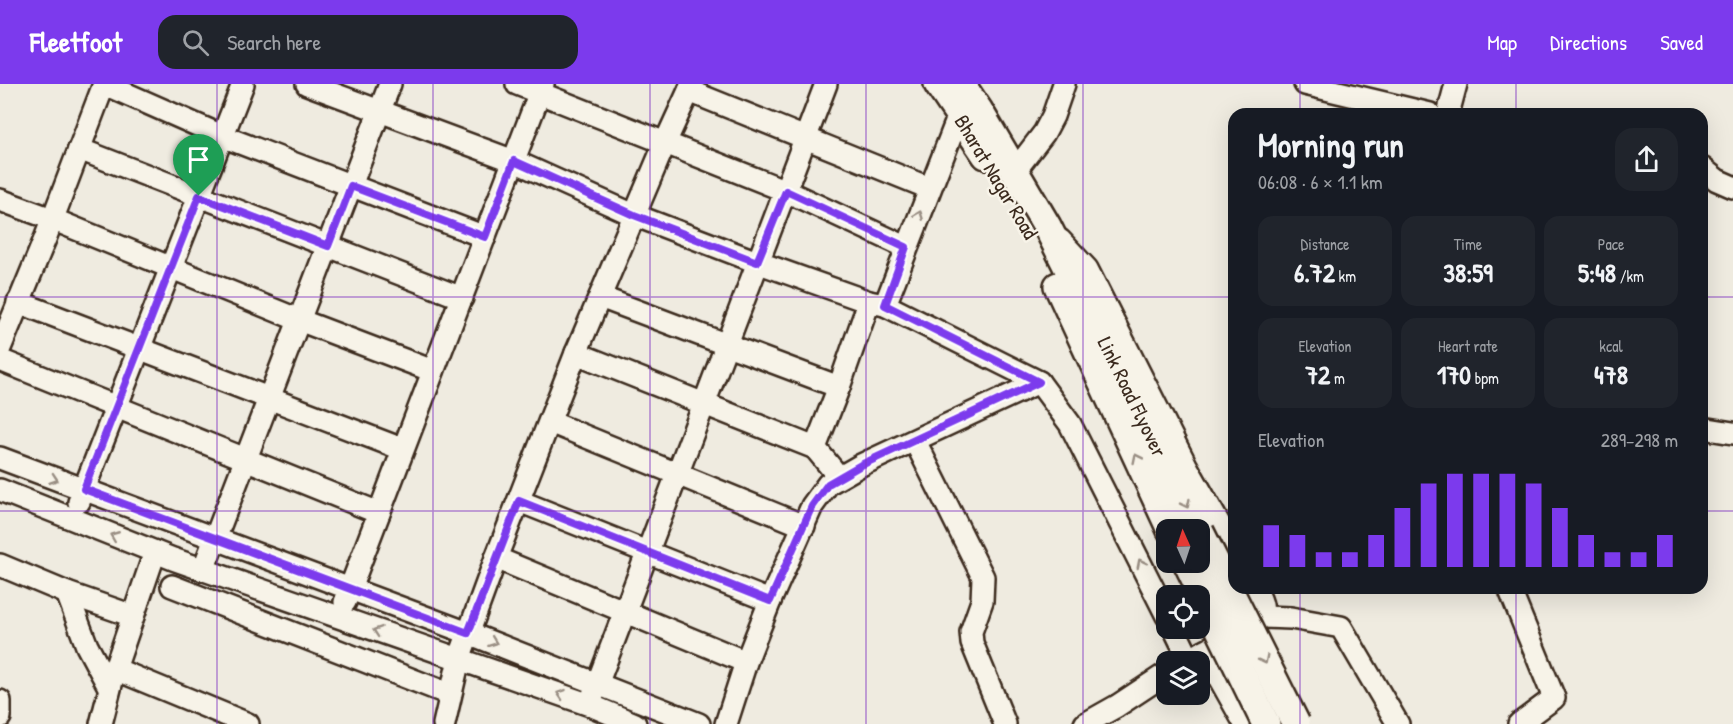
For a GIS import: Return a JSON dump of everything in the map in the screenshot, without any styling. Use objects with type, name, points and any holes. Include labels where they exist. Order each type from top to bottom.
[{"type":"main road","name":"Bharat Nagar Road","points":[[938,84],[1059,268]]},
{"type":"main road","name":"Bharat Nagar Road","points":[[961,84],[1047,226],[1059,268]]},
{"type":"main road","name":"Link Road Flyover","points":[[1059,268],[1166,519]]},
{"type":"main road","name":"Link Road Flyover","points":[[1059,268],[1193,519]]},
{"type":"main road","name":"Link Road Flyover","points":[[1210,553],[1228,589]]},
{"type":"main road","points":[[1192,573],[1266,724]]},
{"type":"main road","name":"Link Road Flyover","points":[[1231,594],[1296,724]]},
{"type":"street","points":[[0,348],[104,84],[222,136],[485,237]]},
{"type":"street","points":[[72,519],[243,84]]},
{"type":"street","points":[[307,84],[514,161],[634,215],[757,262],[877,304],[1039,382],[1070,424],[1156,594]]},
{"type":"street","points":[[204,570],[390,84]]},
{"type":"street","points":[[517,84],[541,88],[665,143],[786,191],[906,247]]},
{"type":"street","points":[[590,705],[826,84]]},
{"type":"street","points":[[1014,172],[1044,133],[1053,116],[1064,84]]},
{"type":"street","points":[[1305,84],[1405,108]]},
{"type":"street","points":[[1450,108],[1456,84]]},
{"type":"street","points":[[444,724],[449,694],[459,659],[496,558],[576,352],[690,87],[929,188]]},
{"type":"street","points":[[339,618],[541,88]]},
{"type":"street","points":[[815,448],[839,387],[906,247],[958,115]]},
{"type":"street","points":[[79,149],[462,298]]},
{"type":"street","points":[[1708,173],[1717,180],[1733,187]]},
{"type":"street","points":[[0,200],[299,320],[434,371]]},
{"type":"street","points":[[1047,226],[1087,269],[1187,467],[1228,539]]},
{"type":"street","points":[[600,297],[839,387]]},
{"type":"street","points":[[18,302],[402,449]]},
{"type":"street","points":[[576,352],[815,448],[838,476]]},
{"type":"street","points":[[0,360],[379,513]]},
{"type":"street","points":[[726,724],[746,662],[770,601],[812,506],[828,484],[838,476],[1039,382]]},
{"type":"street","points":[[550,422],[804,526]]},
{"type":"street","points":[[1708,429],[1733,433]]},
{"type":"street","points":[[915,441],[983,577],[982,601],[971,632],[972,643],[1005,724]]},
{"type":"street","points":[[0,458],[468,633],[699,724]]},
{"type":"street","points":[[0,490],[155,552],[590,705],[635,724]]},
{"type":"street","points":[[519,501],[770,601]]},
{"type":"street","points":[[102,724],[112,678],[155,552]]},
{"type":"street","points":[[496,558],[746,662]]},
{"type":"street","points":[[0,565],[67,593],[133,616]]},
{"type":"street","points":[[172,586],[449,694]]},
{"type":"street","points":[[67,593],[87,646],[112,678],[248,724]]},
{"type":"street","points":[[1203,651],[1261,617],[1262,602],[1258,594]]},
{"type":"street","points":[[1511,594],[1554,698],[1519,724]]},
{"type":"street","points":[[1261,617],[1291,618],[1341,627],[1398,724]]},
{"type":"street","points":[[1210,680],[1245,724]]},
{"type":"street","points":[[1085,724],[1122,715],[1156,683]]},
{"type":"street","points":[[0,701],[0,717]]},
{"type":"route","points":[[514,161],[634,215],[757,262],[786,191],[906,247],[885,305],[1039,382],[838,476],[828,484],[812,506],[770,601],[519,501],[468,633],[84,489],[199,196],[328,246],[351,186],[485,237],[514,161]]}]
